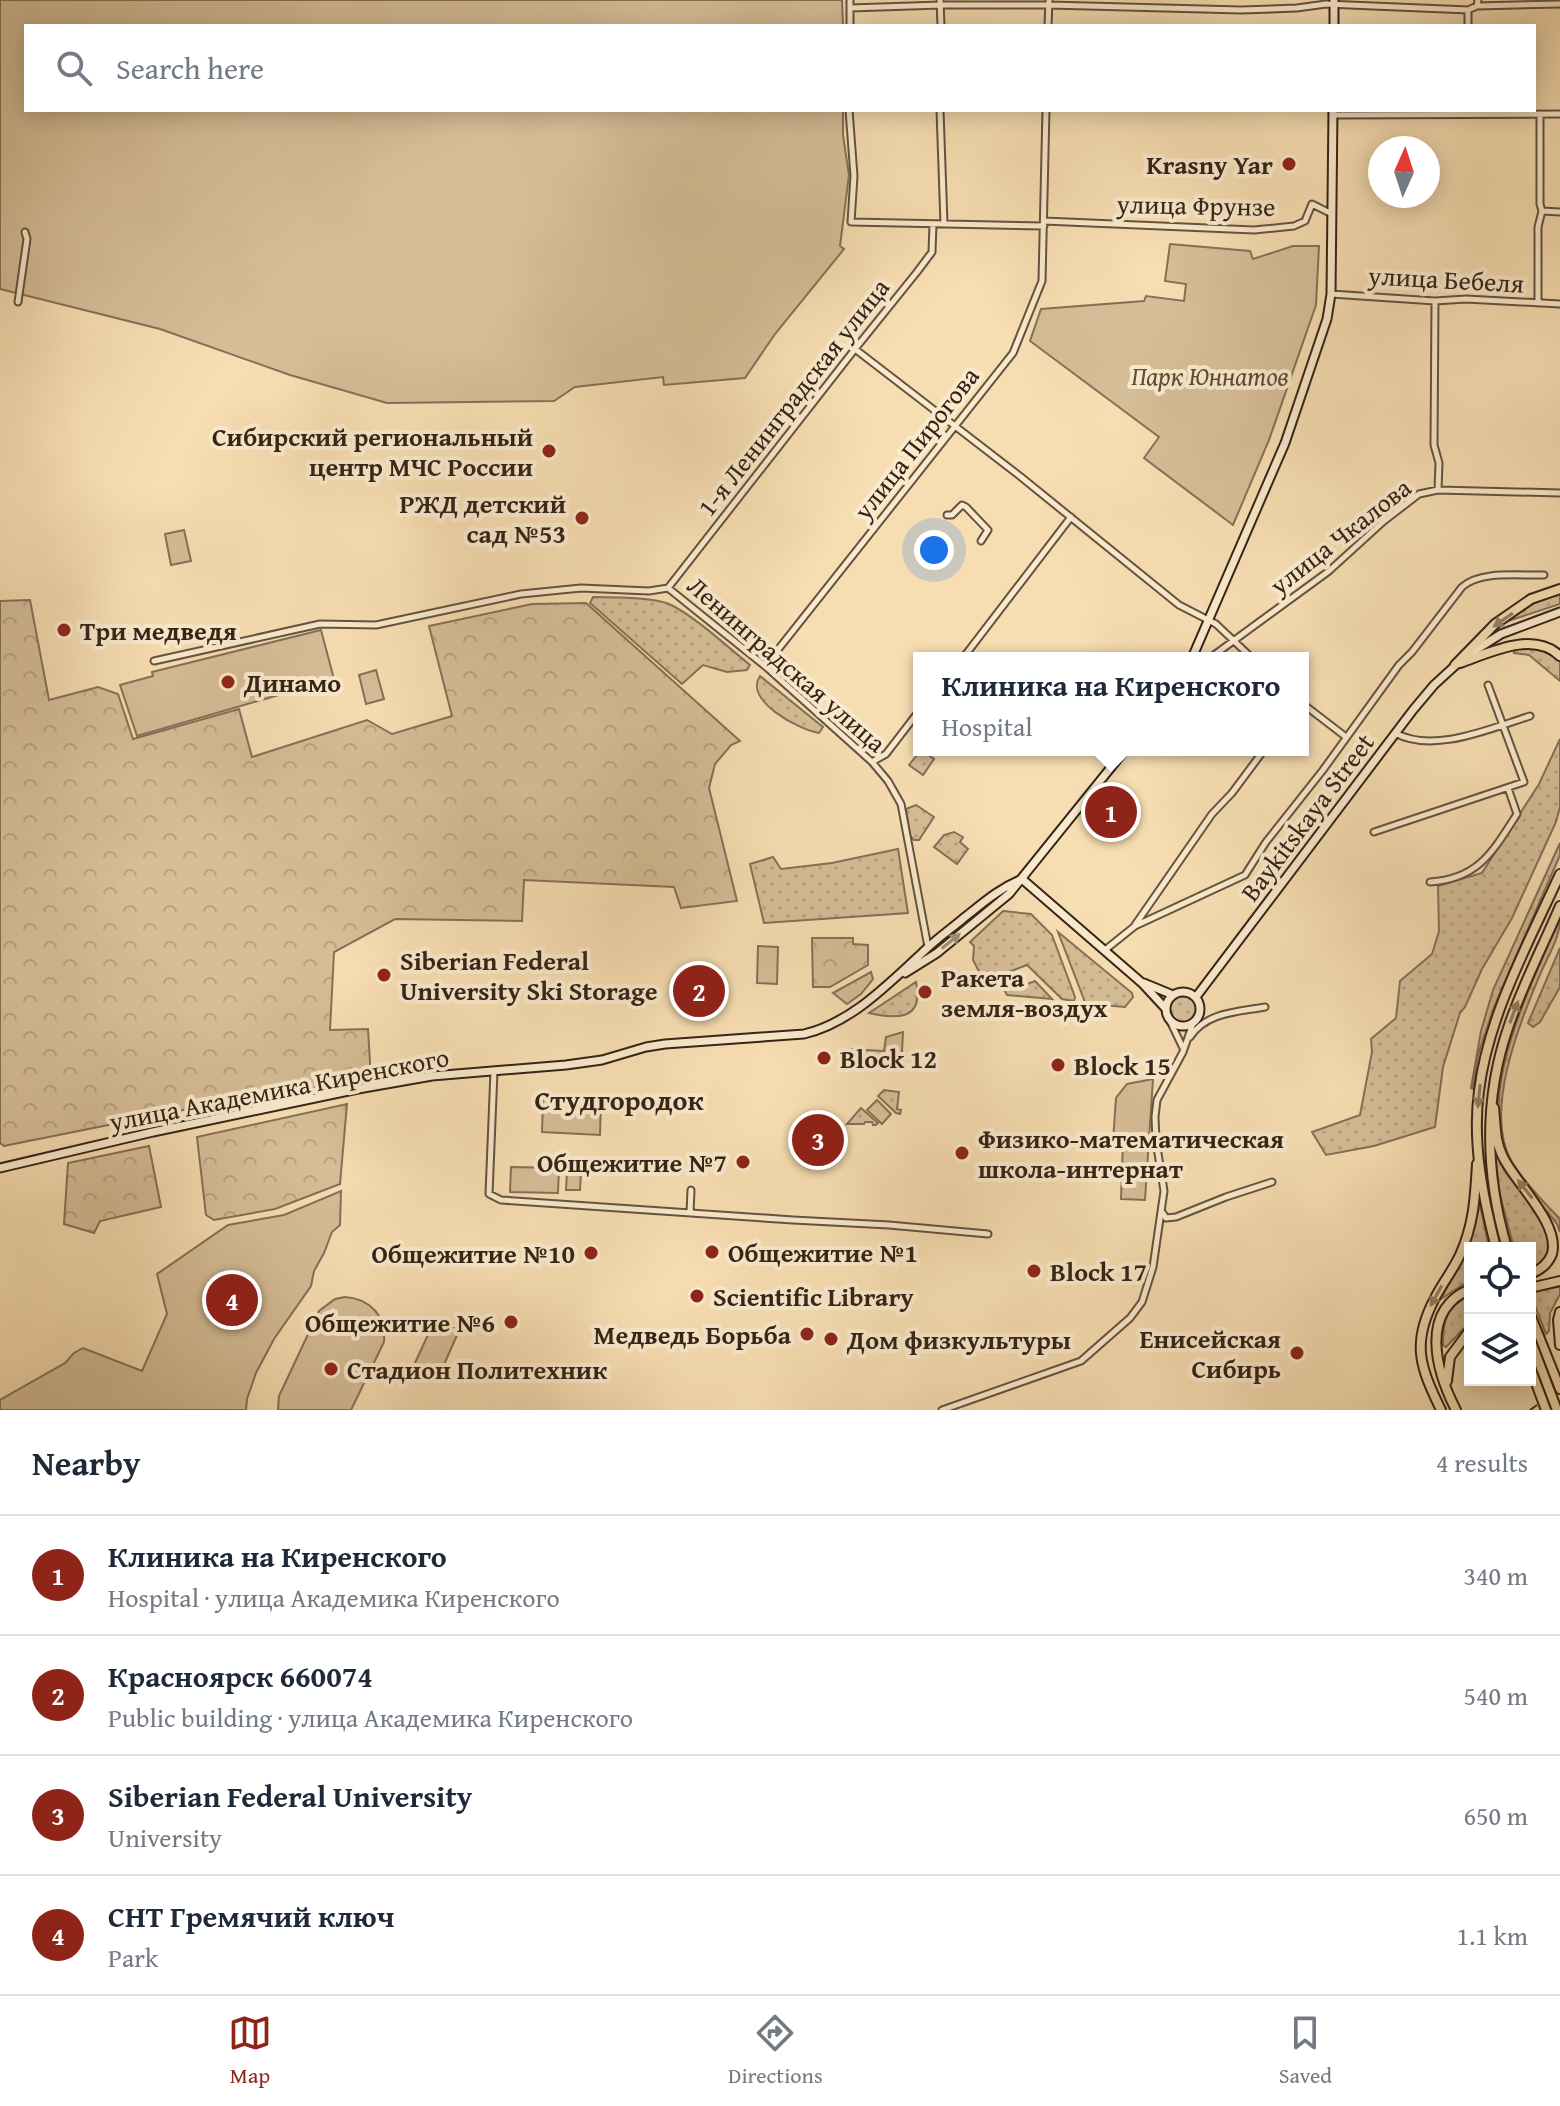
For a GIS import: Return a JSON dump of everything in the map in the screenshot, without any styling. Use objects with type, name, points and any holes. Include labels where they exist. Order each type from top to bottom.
[{"type":"main road","points":[[1334,2],[1334,24]]},
{"type":"main road","points":[[1195,652],[1285,443],[1327,319],[1331,294],[1333,112]]},
{"type":"main road","points":[[1455,665],[1495,624],[1531,599],[1560,589]]},
{"type":"main road","name":"Baykitskaya Street","points":[[1196,997],[1434,685],[1478,647],[1501,634],[1560,612]]},
{"type":"main road","points":[[1455,665],[1514,645],[1544,646],[1560,656]]},
{"type":"main road","name":"улица Академика Киренского","points":[[0,1168],[153,1132],[432,1076],[566,1065],[602,1060],[665,1044],[804,1034],[832,1025],[886,985],[937,953],[1009,894],[1120,756]]},
{"type":"main road","points":[[1441,1410],[1428,1385],[1419,1353],[1421,1334],[1429,1310],[1459,1257],[1472,1220],[1479,1091],[1488,1043],[1560,874]]},
{"type":"main road","points":[[1022,879],[1142,983],[1166,1009],[1174,1024],[1184,1027],[1193,1023],[1200,1012],[1196,997],[1183,992],[1173,995],[1166,1009]]},
{"type":"main road","name":"улица Академика Киренского","points":[[886,985],[1002,887],[1022,879]]},
{"type":"main road","points":[[1505,1242],[1491,1162],[1493,1087],[1510,1022],[1560,906]]},
{"type":"main road","points":[[1142,983],[1173,995]]},
{"type":"main road","points":[[1493,1087],[1499,1149],[1555,1233],[1551,1259],[1536,1270]]},
{"type":"main road","points":[[1478,1143],[1494,1242]]},
{"type":"main road","points":[[1536,1287],[1560,1281]]},
{"type":"main road","points":[[1456,1410],[1437,1362],[1436,1348],[1440,1319],[1446,1306],[1464,1291]]},
{"type":"main road","points":[[1560,1312],[1560,1345]]},
{"type":"main road","points":[[1536,1329],[1560,1389]]},
{"type":"main road","points":[[1447,1393],[1448,1364],[1455,1350],[1464,1342]]},
{"type":"main road","points":[[1536,1355],[1557,1410]]},
{"type":"main road","points":[[1536,1384],[1546,1410]]},
{"type":"street","points":[[850,0],[850,24]]},
{"type":"street","points":[[1195,0],[1197,10]]},
{"type":"street","points":[[850,8],[941,3],[1049,3],[1197,10],[1283,9],[1334,2],[1468,10],[1477,3],[1560,4]]},
{"type":"street","points":[[941,3],[941,24]]},
{"type":"street","points":[[1048,24],[1049,3]]},
{"type":"street","points":[[1468,10],[1468,24]]},
{"type":"street","name":"улица Фрунзе","points":[[849,112],[854,176],[851,222],[1044,223],[1254,230],[1294,226],[1305,221],[1312,204],[1332,214]]},
{"type":"street","points":[[940,112],[944,224]]},
{"type":"street","name":"улица Пирогова","points":[[765,666],[1013,353],[1042,281],[1046,112]]},
{"type":"street","points":[[1333,112],[1560,114]]},
{"type":"street","points":[[1538,303],[1538,227],[1542,211],[1540,114]]},
{"type":"street","points":[[1542,211],[1560,212]]},
{"type":"street","name":"1-я Ленинградская улица","points":[[668,588],[932,252],[933,224]]},
{"type":"street","points":[[18,302],[27,239],[25,232]]},
{"type":"street","name":"улица Бебеля","points":[[1331,294],[1435,301],[1466,299],[1560,304]]},
{"type":"street","points":[[1435,301],[1434,445],[1439,463],[1438,490]]},
{"type":"street","points":[[855,349],[1179,605],[1216,624],[1246,652]]},
{"type":"street","name":"улица Чкалова","points":[[1218,652],[1329,571],[1419,494],[1438,490],[1560,493]]},
{"type":"street","points":[[947,515],[952,515],[962,505],[966,507],[988,530],[981,541]]},
{"type":"street","points":[[968,652],[1071,517]]},
{"type":"street","points":[[1105,950],[1135,926],[1245,875],[1266,842],[1399,665],[1470,580],[1544,575]]},
{"type":"street","name":"Ленинградская улица","points":[[154,661],[320,624],[376,625],[521,594],[581,588],[649,591],[668,588],[765,666],[872,762],[888,781],[901,804],[928,947]]},
{"type":"street","points":[[1374,832],[1524,782],[1488,685]]},
{"type":"street","points":[[1309,709],[1346,737]]},
{"type":"street","points":[[1395,733],[1404,738],[1437,740],[1463,737],[1530,716]]},
{"type":"street","points":[[872,762],[886,754],[913,719]]},
{"type":"street","points":[[1135,926],[1212,814],[1260,756]]},
{"type":"street","points":[[1430,882],[1447,881],[1476,869],[1491,855],[1517,814],[1508,788]]},
{"type":"street","points":[[942,1410],[1081,1361],[1130,1318],[1142,1302],[1153,1267],[1164,1191],[1156,1141],[1157,1100],[1196,1029],[1205,1021],[1265,1007]]},
{"type":"street","points":[[1170,1021],[1184,1049]]},
{"type":"street","points":[[1184,1049],[1193,1023]]},
{"type":"street","points":[[494,1071],[489,1194],[501,1200],[988,1234]]},
{"type":"street","points":[[1161,1211],[1166,1218],[1176,1217],[1272,1182]]},
{"type":"street","points":[[690,1213],[691,1190]]},
{"type":"green space","points":[[0,0],[842,0],[843,24],[24,24],[24,112],[843,112],[849,175],[840,246],[844,249],[775,334],[745,378],[664,385],[663,377],[575,387],[554,401],[387,403],[290,375],[160,329],[0,289]]},
{"type":"green space","name":"Парк Юннатов","points":[[1170,244],[1250,251],[1253,259],[1293,246],[1319,246],[1316,305],[1269,440],[1233,525],[1144,458],[1159,437],[1030,341],[1041,309],[1144,301],[1146,296],[1184,301],[1186,284],[1165,281]]},
{"type":"green space","points":[[184,530],[191,561],[171,565],[165,534]]},
{"type":"green space","points":[[1560,591],[1560,604],[1502,623],[1529,604]]},
{"type":"green space","points":[[593,597],[643,599],[669,604],[699,623],[750,665],[747,670],[727,672],[703,665],[682,684],[590,603]]},
{"type":"green space","points":[[30,600],[49,700],[98,687],[118,694],[133,739],[239,709],[252,757],[367,720],[392,734],[452,716],[429,626],[532,604],[586,603],[740,741],[731,745],[715,764],[709,788],[737,901],[681,908],[674,887],[524,880],[522,921],[395,919],[334,952],[330,1030],[368,1029],[371,1079],[233,1100],[4,1146],[0,1143],[0,601]]},
{"type":"green space","name":"Динамо","points":[[321,630],[334,679],[137,736],[120,685],[153,676],[152,672]]},
{"type":"green space","points":[[1513,648],[1549,654],[1560,662],[1560,681],[1529,655],[1514,653]]},
{"type":"green space","points":[[376,670],[384,699],[366,704],[359,675]]},
{"type":"green space","points":[[760,676],[823,727],[819,733],[787,720],[766,704],[759,695],[757,685]]},
{"type":"green space","points":[[1560,739],[1560,807],[1556,822],[1512,918],[1460,1013],[1443,1067],[1435,1127],[1374,1146],[1326,1155],[1312,1132],[1360,1115],[1372,1052],[1371,1039],[1396,1018],[1400,981],[1432,954],[1439,931],[1438,886],[1482,873],[1539,784]]},
{"type":"green space","points":[[916,756],[934,759],[923,775],[909,765]]},
{"type":"green space","points":[[916,805],[934,817],[919,840],[914,840],[910,835],[906,809]]},
{"type":"green space","points":[[954,832],[963,837],[960,842],[968,849],[957,864],[934,847],[944,835]]},
{"type":"green space","points":[[1560,843],[1560,855],[1494,1007],[1478,1055],[1473,1089],[1481,1031],[1493,990]]},
{"type":"green space","points":[[898,849],[908,913],[764,923],[750,864],[773,857],[781,869],[832,863]]},
{"type":"green space","points":[[1003,911],[1031,914],[1052,935],[1074,1001],[1062,999],[1027,965],[1006,973],[1020,987],[1035,981],[1052,999],[1007,995],[995,972],[982,977],[973,960],[974,946],[970,942]]},
{"type":"green space","points":[[1560,919],[1555,941],[1514,1044],[1507,1069],[1501,1119],[1504,1142],[1512,1162],[1534,1192],[1560,1219],[1560,1232],[1516,1173],[1506,1154],[1499,1127],[1499,1098],[1512,1035]]},
{"type":"green space","points":[[1058,932],[1132,993],[1133,997],[1125,1007],[1085,1002]]},
{"type":"green space","points":[[812,938],[853,938],[853,944],[868,945],[868,965],[830,987],[813,987]]},
{"type":"green space","points":[[758,946],[778,947],[777,984],[757,983]]},
{"type":"green space","points":[[1560,948],[1560,987],[1540,1022],[1533,1027],[1528,1023]]},
{"type":"green space","points":[[871,972],[873,979],[861,994],[847,1004],[833,993]]},
{"type":"green space","points":[[916,982],[916,1003],[907,1014],[890,1016],[869,1013]]},
{"type":"green space","points":[[1183,996],[1193,1000],[1197,1010],[1193,1020],[1183,1024],[1173,1020],[1169,1010],[1173,1000]]},
{"type":"green space","points":[[903,1032],[902,1052],[886,1065],[845,1064],[847,1049],[884,1051],[886,1037]]},
{"type":"green space","points":[[1153,1079],[1145,1200],[1121,1199],[1123,1142],[1113,1141],[1116,1098],[1127,1084]]},
{"type":"green space","points":[[884,1090],[899,1092],[897,1109],[901,1110],[900,1114],[878,1096]]},
{"type":"green space","points":[[543,1098],[601,1100],[600,1135],[542,1132]]},
{"type":"green space","points":[[877,1100],[891,1114],[882,1124],[867,1110]]},
{"type":"green space","points":[[347,1104],[340,1184],[275,1209],[214,1220],[206,1215],[197,1137]]},
{"type":"green space","points":[[861,1108],[878,1123],[876,1125],[872,1122],[847,1124]]},
{"type":"green space","points":[[149,1146],[161,1207],[100,1221],[94,1233],[64,1224],[68,1163]]},
{"type":"green space","points":[[1495,1152],[1505,1172],[1548,1229],[1548,1250],[1536,1266],[1536,1242],[1512,1242],[1500,1195]]},
{"type":"green space","points":[[511,1167],[559,1168],[558,1193],[510,1192]]},
{"type":"green space","points":[[567,1172],[581,1172],[580,1190],[566,1190]]},
{"type":"green space","points":[[341,1191],[340,1225],[332,1232],[314,1271],[311,1286],[274,1339],[256,1373],[246,1410],[0,1410],[0,1400],[65,1363],[83,1348],[142,1371],[167,1314],[157,1274],[228,1225],[284,1215]]},
{"type":"green space","points":[[1480,1205],[1488,1242],[1469,1242]]},
{"type":"green space","points":[[1464,1253],[1464,1284],[1441,1299]]},
{"type":"green space","points":[[1560,1285],[1560,1294],[1550,1313],[1546,1334],[1536,1308],[1536,1291]]},
{"type":"green space","name":"Стадион Политехник","points":[[345,1297],[362,1301],[375,1310],[384,1333],[384,1342],[351,1410],[278,1410],[279,1396],[319,1311],[335,1299]]},
{"type":"green space","points":[[1464,1299],[1464,1328],[1446,1347],[1443,1345],[1445,1321],[1456,1304]]},
{"type":"green space","points":[[436,1322],[454,1328],[458,1333],[439,1376],[431,1379],[415,1371],[414,1365]]},
{"type":"railway","points":[[1530,1410],[1537,1405]]},
{"type":"place","name":"Krasny Yar","points":[[1289,164]]},
{"type":"place","name":"Сибирский региональный центр МЧС России","points":[[549,451]]},
{"type":"place","name":"РЖД детский сад №53","points":[[582,518]]},
{"type":"place","name":"Три медведя","points":[[64,630]]},
{"type":"place","name":"Динамо","points":[[228,682]]},
{"type":"place","name":"Клиника на Киренского","points":[[1111,812]]},
{"type":"place","name":"Siberian Federal University Ski Storage","points":[[384,975]]},
{"type":"place","name":"Красноярск 660074","points":[[699,991]]},
{"type":"place","name":"Ракета земля-воздух","points":[[925,992]]},
{"type":"place","name":"Block 12","points":[[824,1058]]},
{"type":"place","name":"Block 15","points":[[1058,1065]]},
{"type":"place","name":"Siberian Federal University","points":[[818,1140]]},
{"type":"place","name":"Физико-математическая школа-интернат","points":[[962,1153]]},
{"type":"place","name":"Общежитие №7","points":[[743,1162]]},
{"type":"place","name":"Общежитие №1","points":[[712,1252]]},
{"type":"place","name":"Общежитие №10","points":[[591,1253]]},
{"type":"place","name":"Block 17","points":[[1034,1271]]},
{"type":"place","name":"Scientific Library","points":[[697,1296]]},
{"type":"place","name":"СНТ Гремячий ключ","points":[[232,1300]]},
{"type":"place","name":"Общежитие №6","points":[[511,1322]]},
{"type":"place","name":"Медведь Борьба","points":[[807,1334]]},
{"type":"place","name":"Дом физкультуры","points":[[831,1339]]},
{"type":"place","name":"Енисейская Сибирь","points":[[1297,1353]]},
{"type":"place","name":"Стадион Политехник","points":[[331,1369]]},
{"type":"district","name":"Студгородок","points":[[619,1099]]}]
